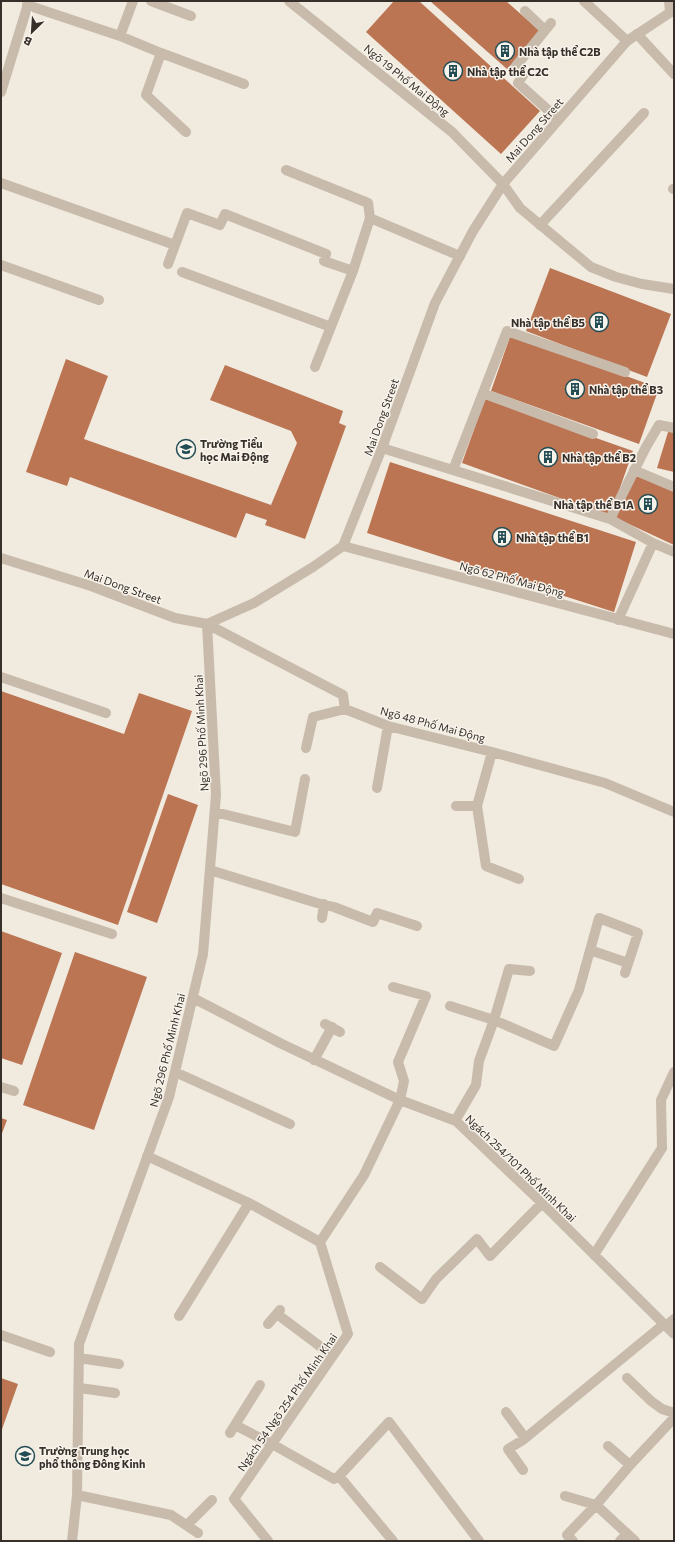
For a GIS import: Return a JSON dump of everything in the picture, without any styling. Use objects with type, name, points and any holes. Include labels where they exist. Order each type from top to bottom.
[{"type":"street","points":[[120,36],[133,1]]},
{"type":"street","points":[[152,1],[191,16]]},
{"type":"street","name":"Ngõ 19 Phố Mai Động","points":[[289,1],[452,132],[503,184],[520,208],[591,267],[616,277],[642,284],[674,289]]},
{"type":"street","points":[[584,1],[627,41]]},
{"type":"street","points":[[1,92],[28,3],[120,36],[244,84]]},
{"type":"street","name":"Mai Dong Street","points":[[343,546],[382,448],[435,302],[474,231],[503,184],[558,119],[627,41],[671,7]]},
{"type":"street","points":[[525,11],[548,27],[516,66],[524,74],[518,83],[558,119]]},
{"type":"street","points":[[637,34],[674,74]]},
{"type":"street","points":[[161,53],[146,95],[186,132]]},
{"type":"street","points":[[540,225],[644,113]]},
{"type":"street","points":[[286,170],[368,203],[370,218],[353,271],[315,367]]},
{"type":"street","points":[[1,183],[175,245]]},
{"type":"street","points":[[168,264],[187,213],[220,225],[225,214],[326,254],[324,261],[353,271]]},
{"type":"street","points":[[370,218],[460,256]]},
{"type":"street","points":[[1,266],[99,300]]},
{"type":"street","points":[[182,272],[331,327]]},
{"type":"street","points":[[453,470],[507,331],[624,372]]},
{"type":"street","points":[[483,393],[593,434]]},
{"type":"street","points":[[610,519],[634,470],[659,425],[674,428]]},
{"type":"street","points":[[382,448],[610,519],[653,543],[674,552]]},
{"type":"street","points":[[634,470],[674,487]]},
{"type":"street","points":[[618,620],[653,543]]},
{"type":"street","points":[[207,624],[254,603],[313,567],[343,546]]},
{"type":"street","name":"Ngõ 62 Phố Mai Động","points":[[343,546],[674,634]]},
{"type":"street","name":"Mai Dong Street","points":[[1,558],[91,586],[175,618],[207,624]]},
{"type":"street","points":[[207,624],[343,695],[345,709],[313,717],[306,748]]},
{"type":"street","name":"Ngõ 296 Phố Minh Khai","points":[[72,1541],[77,1495],[80,1388],[79,1344],[169,1097],[203,954],[216,795],[207,624]]},
{"type":"street","points":[[1,677],[106,713]]},
{"type":"street","name":"Ngõ 48 Phố Mai Động","points":[[345,709],[388,726],[492,752],[605,784],[674,812]]},
{"type":"street","points":[[376,788],[388,726]]},
{"type":"street","points":[[492,752],[477,806],[486,866],[519,879]]},
{"type":"street","points":[[215,812],[295,832],[305,779]]},
{"type":"street","points":[[456,806],[477,806]]},
{"type":"street","points":[[210,870],[334,907],[373,922],[377,914],[417,926]]},
{"type":"street","points":[[1,898],[112,934]]},
{"type":"street","points":[[322,918],[324,904]]},
{"type":"street","points":[[450,1006],[494,1020],[554,1046],[578,990],[599,918],[638,933],[625,973]]},
{"type":"street","points":[[590,950],[628,963]]},
{"type":"street","points":[[455,1121],[476,1085],[479,1061],[494,1020],[509,969],[530,970]]},
{"type":"street","points":[[148,1156],[249,1203],[320,1242],[364,1174],[400,1100],[404,1081],[398,1062],[426,996],[393,987]]},
{"type":"street","name":"Ngách 254/101 Phố Minh Khai","points":[[193,998],[314,1060],[400,1100],[455,1121],[542,1202],[594,1255],[668,1323],[674,1334]]},
{"type":"street","points":[[314,1060],[332,1028]]},
{"type":"street","points":[[175,1072],[290,1124]]},
{"type":"street","points":[[594,1255],[662,1148],[661,1100],[674,1072]]},
{"type":"street","points":[[1,1087],[14,1091]]},
{"type":"street","points":[[380,1267],[422,1298],[436,1279],[477,1239],[490,1256],[542,1202]]},
{"type":"street","points":[[179,1316],[249,1203]]},
{"type":"street","name":"Ngách 54 Ngõ 254 Phố Minh Khai","points":[[268,1541],[234,1499],[348,1334],[320,1242]]},
{"type":"street","points":[[268,1324],[279,1312],[333,1356]]},
{"type":"street","points":[[523,1470],[508,1449],[525,1438],[668,1323]]},
{"type":"street","points":[[1,1335],[50,1352]]},
{"type":"street","points":[[79,1358],[119,1364]]},
{"type":"street","points":[[627,1378],[651,1401],[662,1409],[674,1413]]},
{"type":"street","points":[[260,1384],[233,1429],[272,1444],[334,1479],[339,1476],[389,1422],[479,1541]]},
{"type":"street","points":[[80,1388],[115,1393]]},
{"type":"street","points":[[506,1412],[525,1438]]},
{"type":"street","points":[[573,1541],[567,1535],[674,1418]]},
{"type":"street","points":[[608,1446],[630,1466]]},
{"type":"street","points":[[339,1476],[393,1541]]},
{"type":"street","points":[[77,1495],[171,1515],[187,1524],[198,1533]]},
{"type":"street","points":[[565,1496],[596,1505],[623,1537],[635,1541]]},
{"type":"street","points":[[187,1524],[212,1500]]},
{"type":"building","name":"Nhà tập thể C2C","points":[[394,1],[419,1],[540,111],[501,154],[366,32]]},
{"type":"building","name":"Nhà tập thể C2B","points":[[430,1],[506,1],[541,32],[507,69]]},
{"type":"building","name":"Nhà tập thể B5","points":[[550,268],[671,314],[647,377],[526,331]]},
{"type":"building","name":"Nhà tập thể B3","points":[[511,334],[659,388],[639,444],[491,391]]},
{"type":"building","points":[[66,359],[108,376],[84,439],[271,505],[297,443],[291,431],[210,400],[225,365],[343,411],[339,423],[346,426],[305,539],[265,525],[267,520],[246,513],[236,538],[70,477],[67,486],[26,472]]},
{"type":"building","name":"Nhà tập thể B2","points":[[485,399],[633,451],[610,516],[462,463]]},
{"type":"building","points":[[669,429],[674,430],[674,472],[657,468]]},
{"type":"building","name":"Nhà tập thể B1","points":[[390,462],[636,542],[614,612],[367,533]]},
{"type":"building","name":"Nhà tập thể B1A","points":[[636,474],[674,490],[674,545],[616,518]]},
{"type":"building","points":[[1,691],[124,734],[139,693],[192,711],[118,925],[1,884]]},
{"type":"building","points":[[168,794],[198,805],[157,923],[127,912]]},
{"type":"building","points":[[1,931],[62,953],[22,1065],[1,1058]]},
{"type":"building","points":[[75,952],[147,977],[94,1130],[23,1105]]},
{"type":"building","points":[[1,1118],[7,1120],[1,1136]]},
{"type":"building","points":[[1,1378],[18,1384],[1,1432]]},
{"type":"place","name":"Nhà tập thể C2B","points":[[505,51]]},
{"type":"place","name":"Nhà tập thể C2C","points":[[453,71]]},
{"type":"place","name":"Nhà tập thể B5","points":[[599,322]]},
{"type":"place","name":"Nhà tập thể B3","points":[[575,389]]},
{"type":"place","name":"Trường Tiểu học Mai Động","points":[[186,449]]},
{"type":"place","name":"Nhà tập thể B2","points":[[548,457]]},
{"type":"place","name":"Nhà tập thể B1A","points":[[648,504]]},
{"type":"place","name":"Nhà tập thể B1","points":[[502,537]]},
{"type":"place","name":"Trường Trung học phổ thông Đông Kinh","points":[[25,1456]]}]
